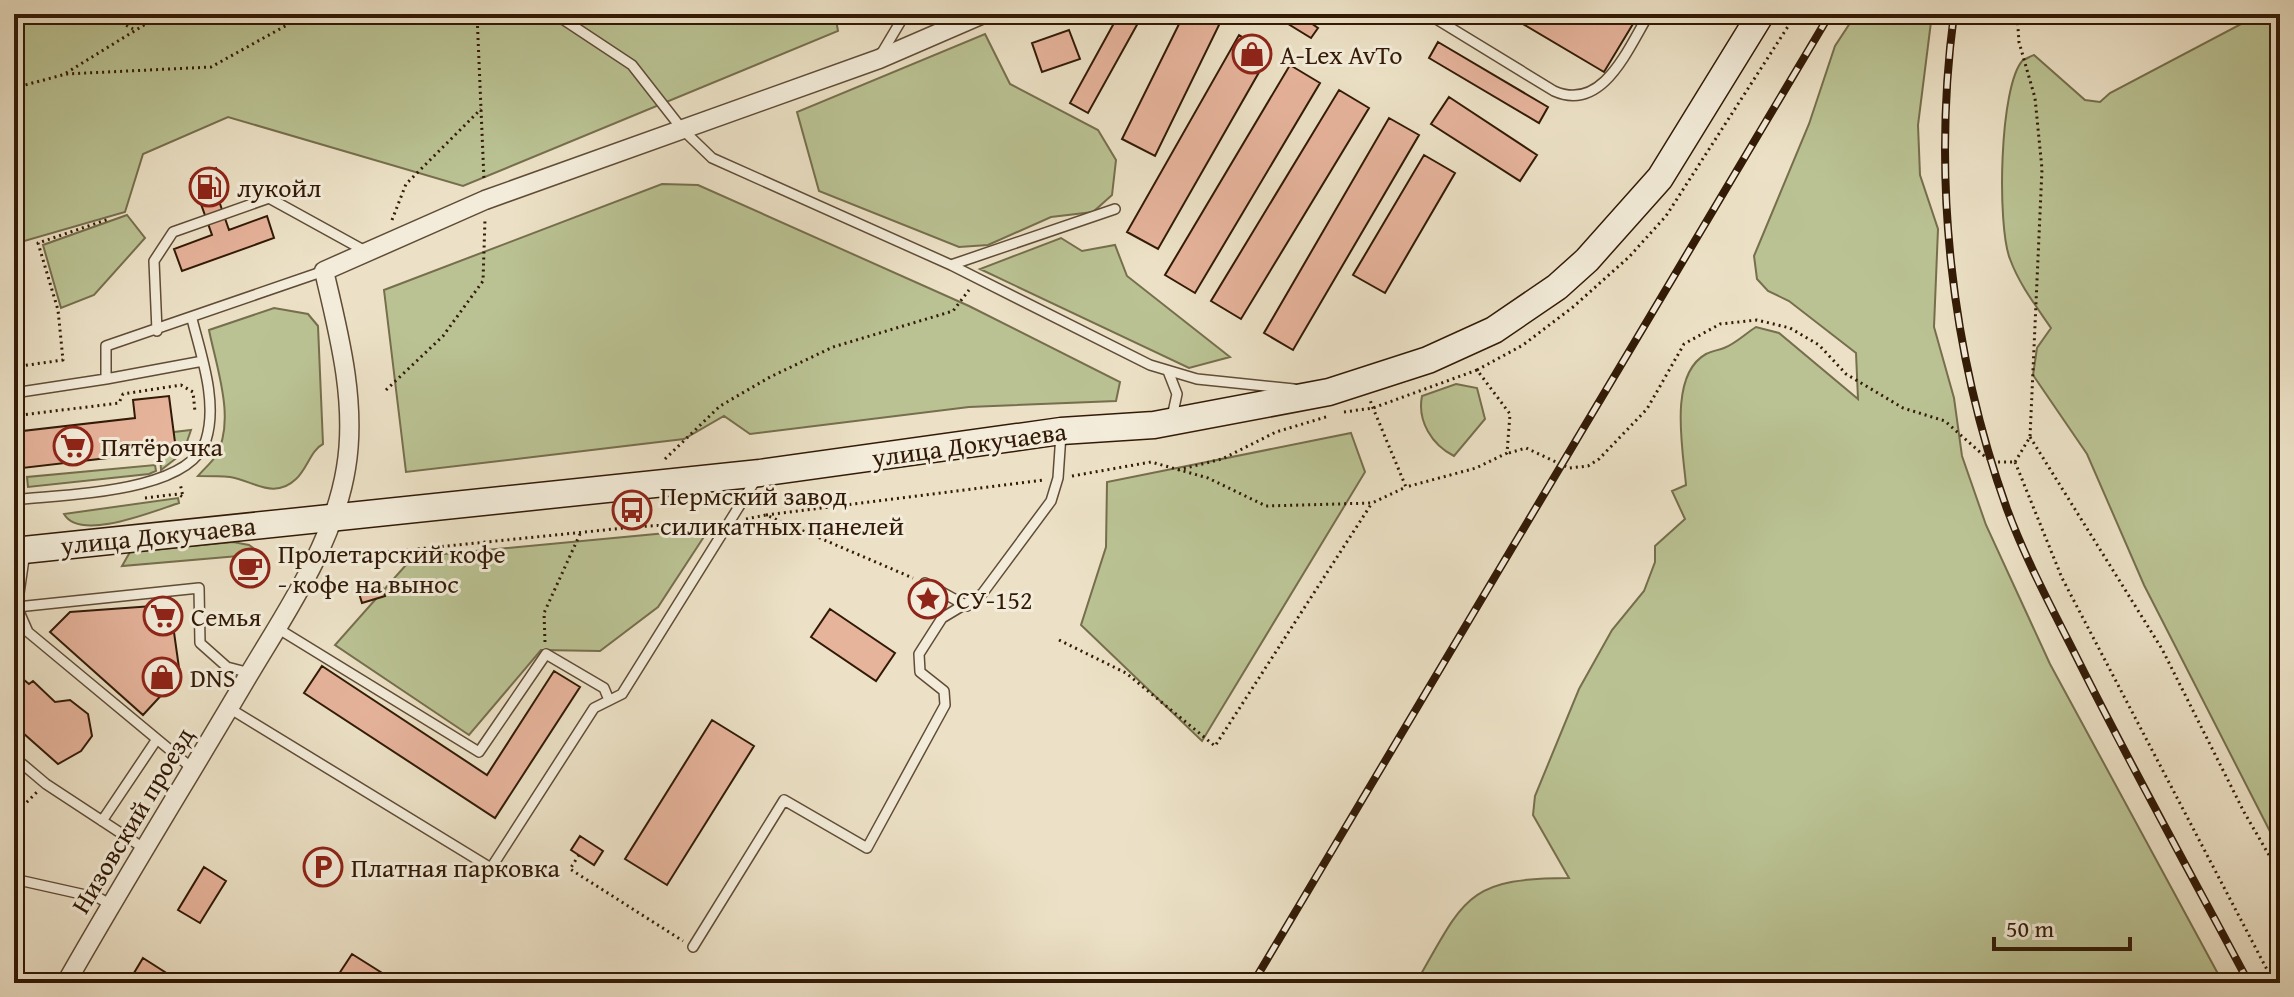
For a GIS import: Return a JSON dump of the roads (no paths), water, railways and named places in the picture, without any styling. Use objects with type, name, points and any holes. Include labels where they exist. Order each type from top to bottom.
[{"type":"main road","name":"улица Докучаева","points":[[20,550],[760,473],[1061,431],[1171,422],[1329,392],[1428,360],[1494,330],[1528,310],[1587,260],[1660,178],[1761,14]]},
{"type":"street","points":[[324,271],[485,200],[879,59],[983,14]]},
{"type":"street","name":"Низовский проезд","points":[[66,983],[276,628],[334,515],[346,469],[350,425],[340,336],[324,271]]},
{"type":"lane","points":[[555,14],[632,65],[682,129],[712,158],[951,265],[1150,365],[1197,379],[1329,392]]},
{"type":"lane","points":[[879,59],[905,14]]},
{"type":"lane","points":[[1428,14],[1554,91],[1574,97],[1603,85],[1649,14]]},
{"type":"lane","points":[[157,331],[154,261],[173,232],[269,198],[375,249]]},
{"type":"lane","points":[[951,265],[1115,209]]},
{"type":"lane","points":[[106,379],[106,346],[192,319],[324,271]]},
{"type":"lane","points":[[14,500],[155,481],[189,464],[206,441],[209,422],[203,361],[192,319]]},
{"type":"lane","points":[[14,393],[203,361]]},
{"type":"lane","points":[[1168,371],[1177,394],[1171,422]]},
{"type":"lane","points":[[693,947],[784,800],[867,848],[945,705],[944,691],[920,672],[919,654],[942,618],[967,606],[982,594],[1045,510],[1058,478],[1061,431]]},
{"type":"lane","points":[[229,708],[491,868],[594,708],[622,694],[760,473]]},
{"type":"lane","points":[[20,550],[16,608],[28,632],[194,769]]},
{"type":"lane","points":[[925,583],[967,606]]},
{"type":"lane","points":[[16,608],[199,588],[200,643],[227,667],[250,673]]},
{"type":"lane","points":[[276,628],[479,752],[546,654],[604,688],[609,700]]},
{"type":"lane","points":[[102,821],[157,739]]},
{"type":"lane","points":[[14,757],[46,784],[145,849]]},
{"type":"lane","points":[[14,879],[99,898],[111,905]]},
{"type":"railway","points":[[1253,983],[1830,14]]},
{"type":"railway","points":[[1954,14],[1945,139],[1946,202],[1960,327],[1988,450],[2007,509],[2041,586],[2120,743],[2249,983]]},
{"type":"place","name":"A-Lex AvTo","points":[[1252,54]]},
{"type":"place","name":"лукойл","points":[[209,187]]},
{"type":"place","name":"Пятёрочка","points":[[73,446]]},
{"type":"place","name":"Пермский завод силикатных панелей","points":[[632,510]]},
{"type":"place","name":"Пролетарский кофе - кофе на вынос","points":[[250,568]]},
{"type":"place","name":"СУ-152","points":[[928,599]]},
{"type":"place","name":"Семья","points":[[163,616]]},
{"type":"place","name":"DNS","points":[[162,677]]},
{"type":"place","name":"Платная парковка","points":[[323,867]]}]
